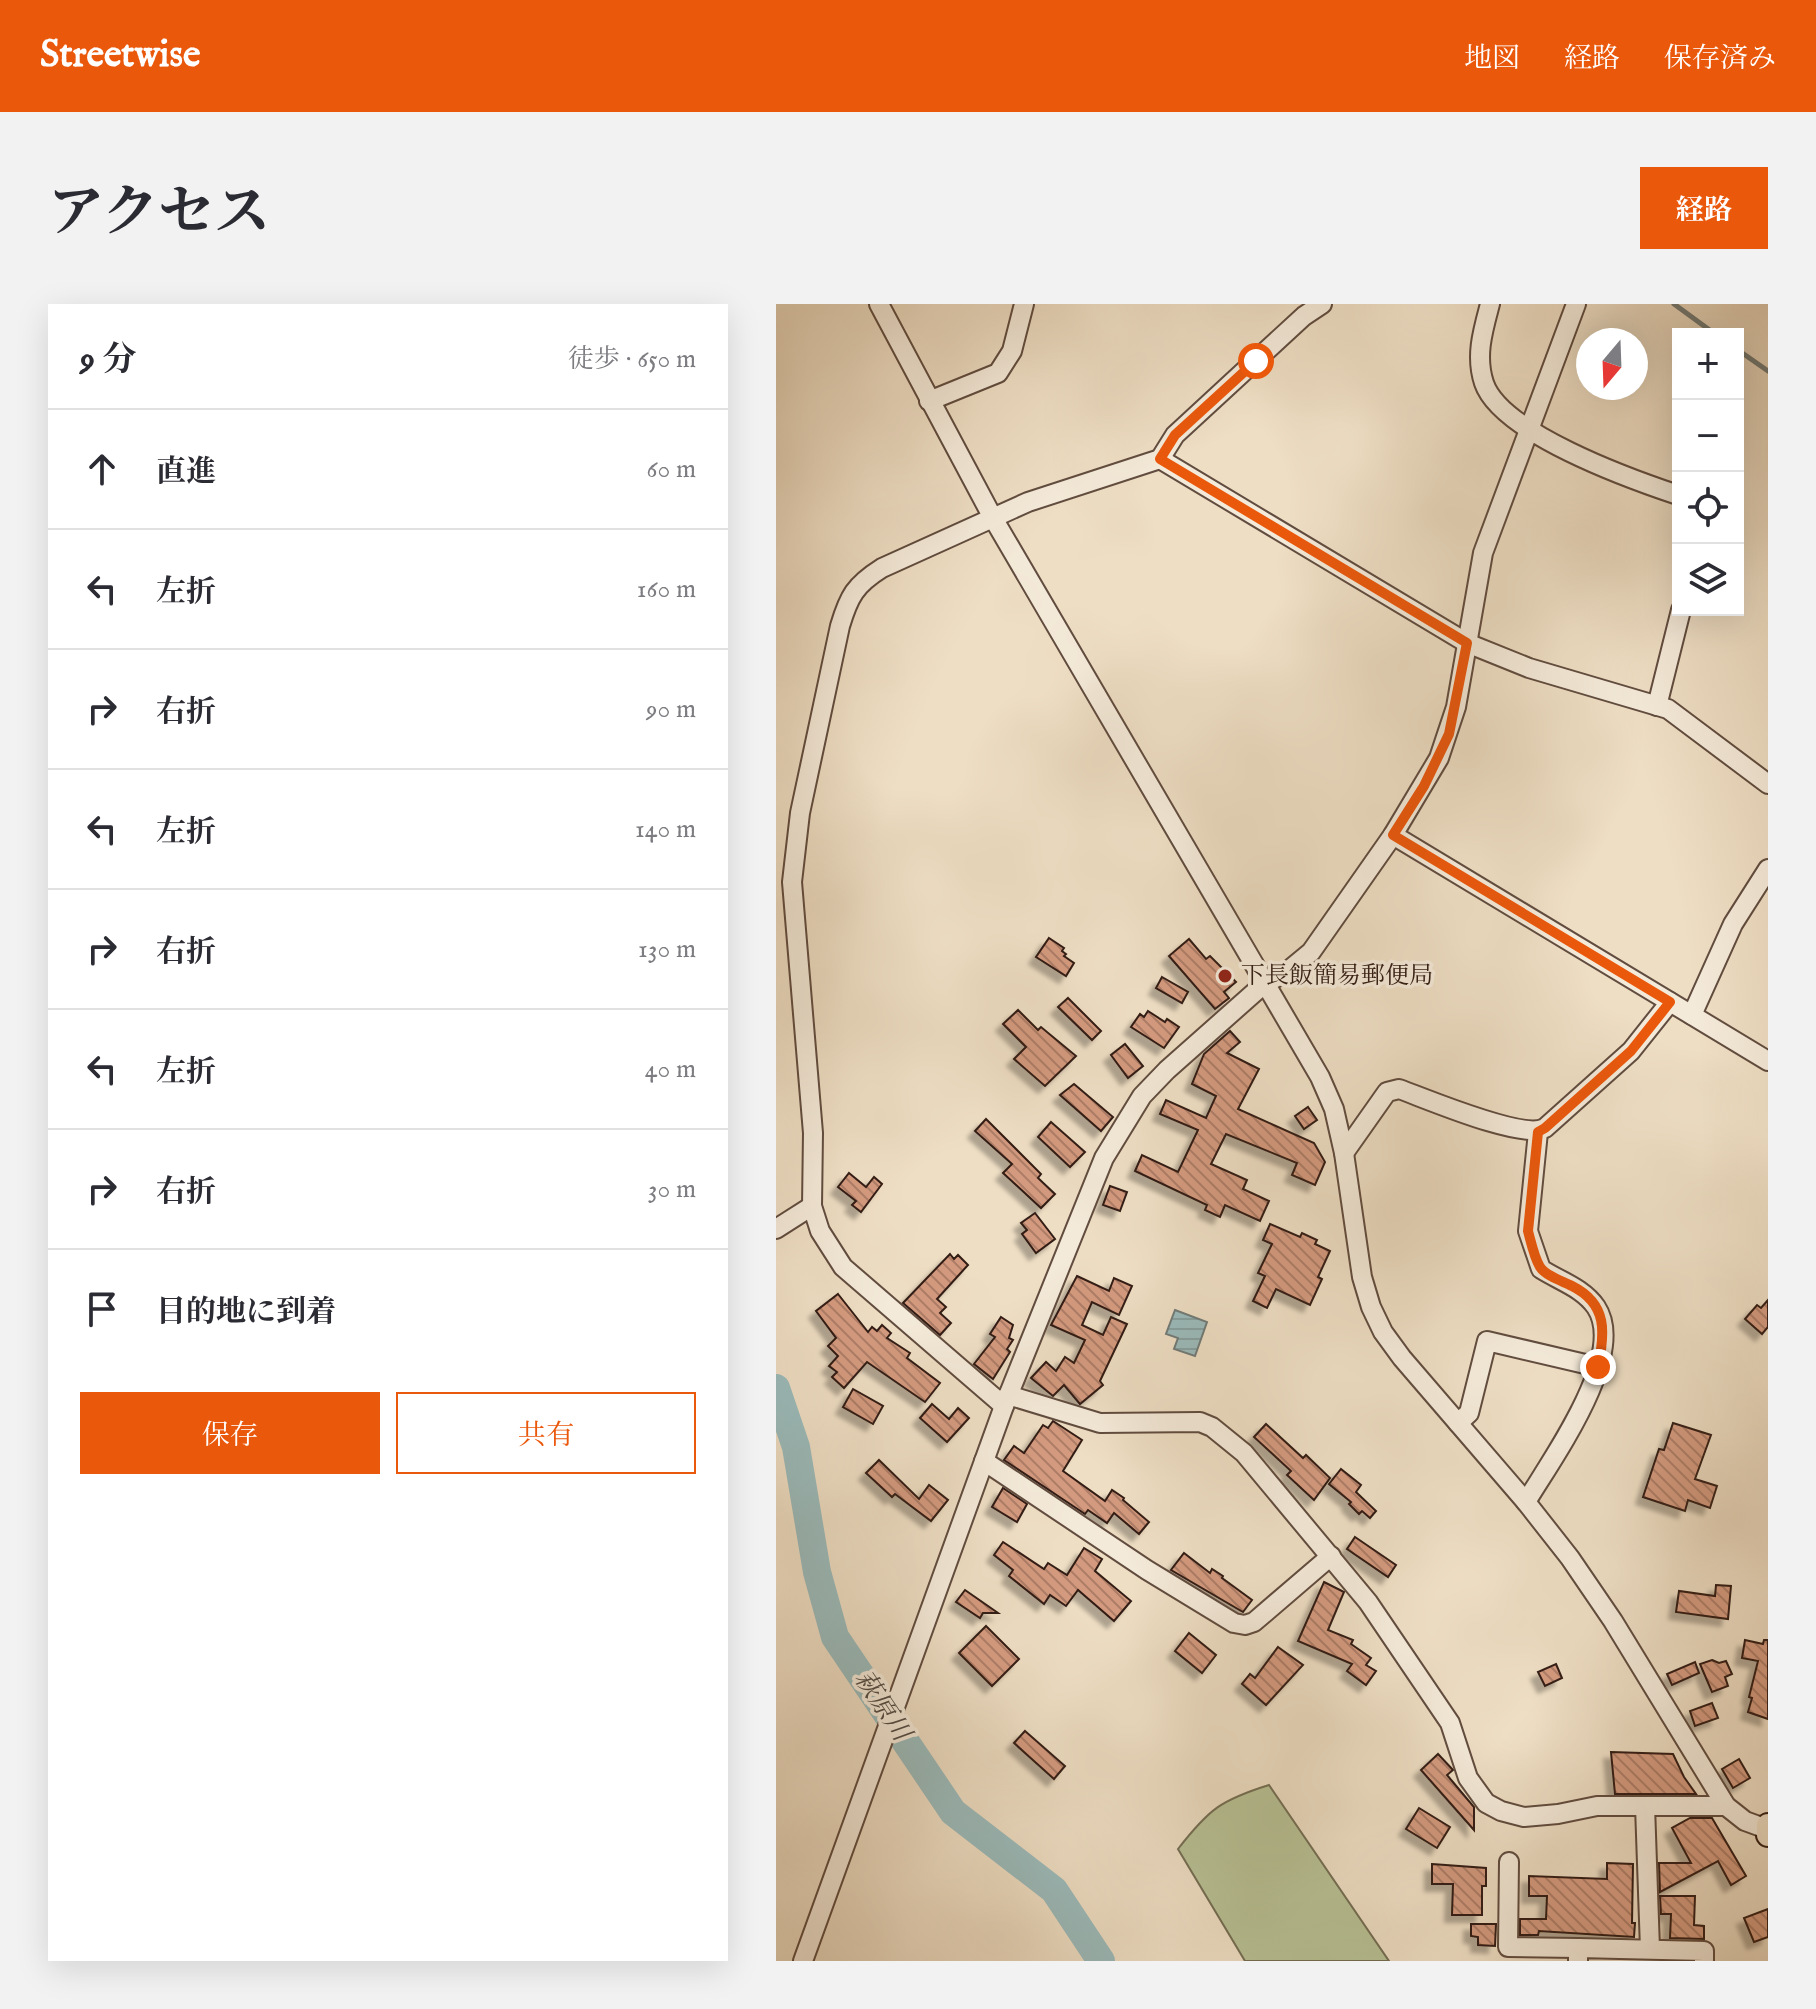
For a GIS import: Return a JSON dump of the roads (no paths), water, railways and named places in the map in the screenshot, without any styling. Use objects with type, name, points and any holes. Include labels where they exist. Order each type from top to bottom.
[{"type":"street","points":[[879,304],[993,518],[1320,1077],[1334,1109],[1344,1153],[1362,1277],[1383,1332],[1570,1558],[1613,1621],[1726,1806],[1745,1821],[1768,1830]]},
{"type":"street","points":[[929,401],[998,373],[1012,351],[1024,304]]},
{"type":"street","points":[[1322,304],[1304,316],[1175,435],[1160,459],[1028,502],[882,568],[864,580],[849,597],[800,813],[792,882],[813,1133],[806,1211],[843,1267],[1006,1401],[1100,1423],[1200,1422],[1212,1427],[1244,1453],[1368,1602],[1450,1723],[1468,1778],[1486,1803],[1524,1817],[1597,1806],[1726,1806]]},
{"type":"street","points":[[1490,304],[1479,346],[1484,382],[1495,403],[1529,430],[1627,478],[1672,493]]},
{"type":"street","points":[[803,1961],[1006,1401],[1104,1158],[1142,1096],[1167,1070],[1264,984],[1288,971],[1311,952],[1424,786],[1449,734],[1483,553],[1576,304]]},
{"type":"street","points":[[1160,459],[1467,643],[1529,668],[1668,709],[1768,784]]},
{"type":"street","points":[[1657,706],[1680,616]]},
{"type":"street","points":[[1393,835],[1768,1061]]},
{"type":"street","points":[[1692,1015],[1733,924],[1768,869]]},
{"type":"street","points":[[1344,1153],[1387,1092],[1399,1089],[1499,1124],[1538,1132],[1631,1051],[1670,1002]]},
{"type":"street","points":[[1526,1502],[1585,1402],[1598,1367],[1604,1325],[1597,1309],[1575,1287],[1541,1269],[1531,1245],[1528,1231],[1538,1132]]},
{"type":"street","points":[[776,1229],[806,1211]]},
{"type":"street","points":[[1458,1423],[1469,1413],[1487,1341],[1598,1367]]},
{"type":"street","points":[[984,1461],[1147,1570],[1234,1623],[1245,1625],[1254,1622],[1331,1556]]},
{"type":"street","points":[[1645,1806],[1650,1949]]},
{"type":"street","points":[[1509,1862],[1508,1947],[1578,1954],[1650,1949],[1704,1951],[1704,1961]]},
{"type":"water","points":[[1175,1310],[1207,1322],[1195,1356],[1174,1349],[1178,1338],[1166,1334]]},
{"type":"waterway","points":[[1674,304],[1707,328]]},
{"type":"waterway","points":[[1744,354],[1768,371]]},
{"type":"waterway","name":"萩原川","points":[[776,1388],[796,1447],[817,1572],[835,1637],[953,1812],[1054,1890],[1101,1961]]},
{"type":"place","name":"下長飯簡易郵便局","points":[[1225,976]]}]
